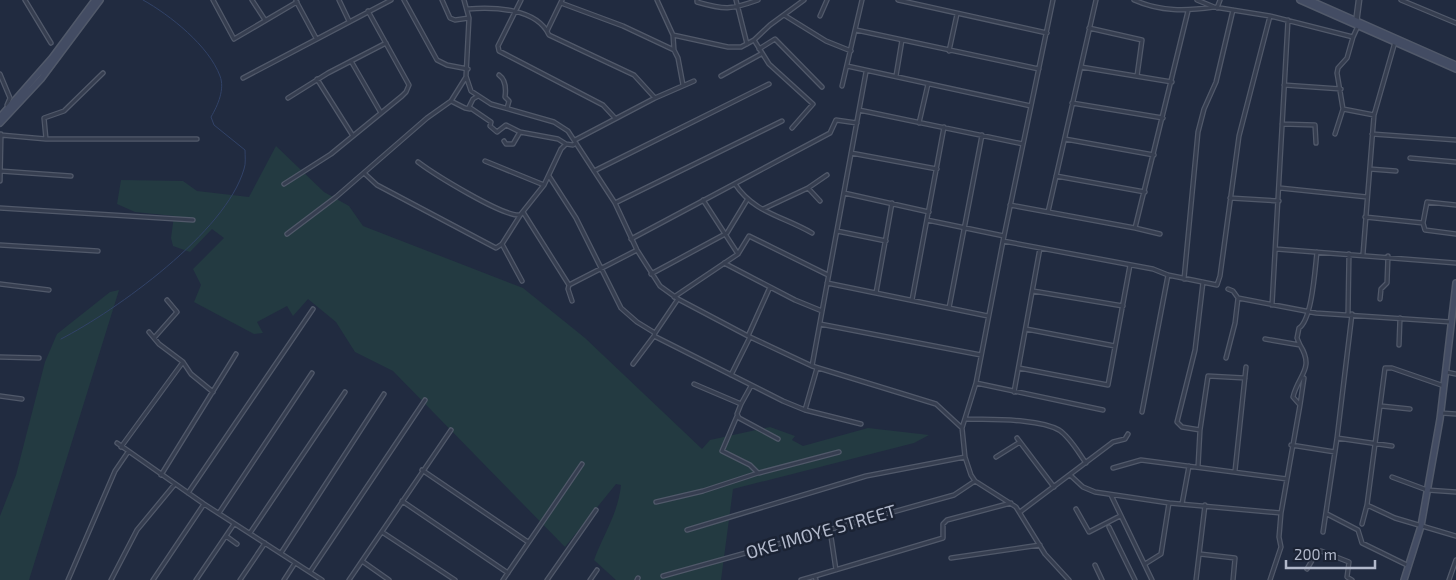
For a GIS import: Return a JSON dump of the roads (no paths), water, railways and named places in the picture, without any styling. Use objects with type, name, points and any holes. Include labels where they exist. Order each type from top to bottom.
[{"type":"main road","points":[[0,117],[52,58],[95,0]]},
{"type":"main road","points":[[0,122],[24,99],[56,61],[100,0]]},
{"type":"main road","points":[[1300,0],[1456,65]]},
{"type":"main road","points":[[1309,0],[1456,69]]},
{"type":"main road","points":[[1404,580],[1410,566],[1421,526],[1441,413],[1456,283]]},
{"type":"street","points":[[25,0],[51,44]]},
{"type":"street","points":[[212,0],[234,39],[296,1],[316,38]]},
{"type":"street","points":[[252,0],[265,20]]},
{"type":"street","points":[[339,0],[349,20]]},
{"type":"street","points":[[243,78],[382,2],[391,0]]},
{"type":"street","points":[[404,0],[438,60],[447,65],[468,69]]},
{"type":"street","points":[[442,0],[450,18],[455,20],[469,18]]},
{"type":"street","points":[[287,234],[364,173],[427,118],[451,101],[466,76],[468,69],[469,18],[464,0]]},
{"type":"street","points":[[521,0],[498,46],[499,51],[603,105],[615,118]]},
{"type":"street","points":[[657,0],[673,35],[674,50],[678,58],[682,85]]},
{"type":"street","points":[[697,0],[697,2],[716,8],[738,7],[758,0]]},
{"type":"street","points":[[736,0],[748,44]]},
{"type":"street","points":[[673,35],[728,47],[748,44],[804,0]]},
{"type":"street","points":[[820,16],[827,0]]},
{"type":"street","points":[[842,86],[862,0]]},
{"type":"street","points":[[898,0],[1047,33]]},
{"type":"street","points":[[1053,0],[1010,205],[976,383],[962,428],[965,457],[970,475],[975,481],[1011,503],[1020,512],[1040,545],[1068,580]]},
{"type":"street","points":[[1048,212],[1096,0]]},
{"type":"street","points":[[1134,0],[1158,9],[1188,11],[1216,8],[1270,16],[1353,36]]},
{"type":"street","points":[[1197,0],[1216,8]]},
{"type":"street","points":[[1216,8],[1220,0]]},
{"type":"street","points":[[1335,134],[1342,109],[1338,68],[1347,58],[1357,24],[1359,0]]},
{"type":"street","points":[[1401,0],[1456,23]]},
{"type":"street","points":[[547,31],[561,2],[623,26],[674,50]]},
{"type":"street","points":[[468,9],[515,11],[542,23],[549,35],[634,74],[655,98]]},
{"type":"street","points":[[1184,278],[1198,132],[1204,109],[1216,82],[1233,10]]},
{"type":"street","points":[[284,184],[320,162],[409,88],[368,11]]},
{"type":"street","points":[[1135,228],[1146,192],[1188,11]]},
{"type":"street","points":[[949,51],[957,14]]},
{"type":"street","points":[[784,15],[819,38],[851,51]]},
{"type":"street","points":[[1003,241],[1130,265],[1217,285],[1239,136],[1270,16]]},
{"type":"street","points":[[1272,305],[1288,20]]},
{"type":"street","points":[[1089,28],[1142,40],[1137,76]]},
{"type":"street","points":[[856,30],[1039,69]]},
{"type":"street","points":[[754,40],[761,54],[813,104],[792,128]]},
{"type":"street","points":[[759,49],[772,40],[776,40],[822,87]]},
{"type":"street","points":[[896,76],[902,40]]},
{"type":"street","points":[[1363,254],[1374,115],[1395,42]]},
{"type":"street","points":[[288,98],[317,79],[386,43]]},
{"type":"street","points":[[721,76],[761,54]]},
{"type":"street","points":[[351,60],[381,113]]},
{"type":"street","points":[[847,66],[866,72],[896,76],[1031,106]]},
{"type":"street","points":[[1081,67],[1172,82]]},
{"type":"street","points":[[812,366],[866,72]]},
{"type":"street","points":[[46,139],[44,118],[64,111],[104,73]]},
{"type":"street","points":[[0,74],[10,98],[7,105],[8,108]]},
{"type":"street","points":[[499,75],[503,78],[505,84],[504,97],[509,101],[506,108]]},
{"type":"street","points":[[466,76],[468,86],[478,96],[491,104],[561,126],[576,142],[614,203],[631,239],[651,274],[660,286],[676,298],[749,337],[812,366],[926,399],[945,410],[962,428]]},
{"type":"street","points":[[317,79],[353,136]]},
{"type":"street","points":[[451,101],[471,109],[491,122],[490,126],[497,132],[506,125],[520,132],[558,139],[566,144],[573,145],[615,118],[694,81]]},
{"type":"street","points":[[594,171],[769,84]]},
{"type":"street","points":[[919,123],[928,84]]},
{"type":"street","points":[[1284,85],[1341,89]]},
{"type":"street","points":[[471,109],[469,104],[478,96]]},
{"type":"street","points":[[1072,103],[1163,118]]},
{"type":"street","points":[[1342,109],[1374,115]]},
{"type":"street","points":[[859,110],[1023,144]]},
{"type":"street","points":[[631,239],[830,133],[836,120],[857,123]]},
{"type":"street","points":[[614,203],[782,121]]},
{"type":"street","points":[[1282,124],[1315,125],[1316,143]]},
{"type":"street","points":[[912,300],[944,127]]},
{"type":"street","points":[[504,142],[512,144],[520,132]]},
{"type":"street","points":[[0,181],[1,134],[46,139],[197,139]]},
{"type":"street","points":[[1372,134],[1456,140]]},
{"type":"street","points":[[949,308],[982,135]]},
{"type":"street","points":[[1065,139],[1154,155]]},
{"type":"street","points":[[364,173],[377,185],[496,248],[502,244],[522,213],[544,185],[561,149],[566,144]]},
{"type":"street","points":[[851,153],[937,169]]},
{"type":"street","points":[[1410,158],[1456,162]]},
{"type":"street","points":[[418,162],[469,193],[511,214],[522,213]]},
{"type":"street","points":[[485,162],[544,185]]},
{"type":"street","points":[[1370,169],[1396,171]]},
{"type":"street","points":[[0,171],[71,176]]},
{"type":"street","points":[[762,209],[808,188],[827,175]]},
{"type":"street","points":[[549,176],[576,218],[599,268],[621,308],[637,322],[654,335],[751,386],[805,410],[861,424]]},
{"type":"street","points":[[1056,176],[1146,192]]},
{"type":"street","points":[[735,184],[746,200],[779,220],[792,222],[812,233]]},
{"type":"street","points":[[808,188],[820,201]]},
{"type":"street","points":[[1280,188],[1367,197]]},
{"type":"street","points":[[844,193],[929,212]]},
{"type":"street","points":[[1230,198],[1279,201]]},
{"type":"street","points":[[703,200],[738,254]]},
{"type":"street","points":[[651,274],[724,235],[746,200]]},
{"type":"street","points":[[1456,204],[1427,202],[1424,223],[1425,230],[1456,234]]},
{"type":"street","points":[[876,293],[892,203]]},
{"type":"street","points":[[1010,205],[1160,234]]},
{"type":"street","points":[[0,208],[193,220]]},
{"type":"street","points":[[522,213],[569,285],[568,289],[572,301]]},
{"type":"street","points":[[1366,217],[1424,223]]},
{"type":"street","points":[[927,220],[1004,236]]},
{"type":"street","points":[[837,230],[886,241]]},
{"type":"street","points":[[633,364],[654,335],[676,298],[738,254],[748,237],[751,236],[828,275]]},
{"type":"street","points":[[502,244],[510,263],[522,281]]},
{"type":"street","points":[[0,245],[98,251]]},
{"type":"street","points":[[1014,392],[1040,248]]},
{"type":"street","points":[[1276,249],[1363,254],[1456,263]]},
{"type":"street","points":[[569,285],[637,250]]},
{"type":"street","points":[[1270,580],[1281,547],[1279,537],[1281,513],[1307,360],[1297,338],[1299,328],[1305,324],[1308,312],[1317,252]]},
{"type":"street","points":[[1323,532],[1338,438],[1350,314],[1349,254]]},
{"type":"street","points":[[1380,299],[1381,290],[1387,283],[1388,256]]},
{"type":"street","points":[[724,263],[770,288],[822,311]]},
{"type":"street","points":[[1019,368],[1108,385],[1130,265]]},
{"type":"street","points":[[1142,412],[1168,275]]},
{"type":"street","points":[[1200,430],[1182,427],[1177,422],[1195,350],[1203,282]]},
{"type":"street","points":[[827,283],[988,316]]},
{"type":"street","points":[[0,284],[49,290]]},
{"type":"street","points":[[731,375],[770,288]]},
{"type":"street","points":[[1226,358],[1235,323],[1238,298],[1233,291],[1228,289]]},
{"type":"street","points":[[1033,291],[1122,306]]},
{"type":"street","points":[[1238,298],[1308,312],[1452,322]]},
{"type":"street","points":[[154,338],[177,312],[167,300]]},
{"type":"street","points":[[188,493],[313,309]]},
{"type":"street","points":[[1399,345],[1400,318]]},
{"type":"street","points":[[820,324],[981,354]]},
{"type":"street","points":[[1026,329],[1115,346]]},
{"type":"street","points":[[149,332],[183,362],[191,374],[213,392]]},
{"type":"street","points":[[1265,339],[1300,344]]},
{"type":"street","points":[[161,475],[179,442],[236,354]]},
{"type":"street","points":[[0,357],[39,358]]},
{"type":"street","points":[[121,447],[183,362]]},
{"type":"street","points":[[1362,524],[1367,505],[1386,367],[1445,386]]},
{"type":"street","points":[[805,410],[817,368]]},
{"type":"street","points":[[1235,471],[1246,368]]},
{"type":"street","points":[[1446,372],[1456,374]]},
{"type":"street","points":[[219,513],[312,373]]},
{"type":"street","points":[[1198,467],[1200,430],[1208,376],[1245,378]]},
{"type":"street","points":[[1300,405],[1294,397],[1304,378]]},
{"type":"street","points":[[976,383],[1103,410]]},
{"type":"street","points":[[694,384],[742,404]]},
{"type":"street","points":[[751,386],[722,451],[750,464],[758,473]]},
{"type":"street","points":[[250,533],[345,392]]},
{"type":"street","points":[[281,553],[384,394]]},
{"type":"street","points":[[0,396],[22,399]]},
{"type":"street","points":[[310,572],[424,400]]},
{"type":"street","points":[[1381,406],[1410,409]]},
{"type":"street","points":[[1441,413],[1456,414]]},
{"type":"street","points":[[737,416],[778,439]]},
{"type":"street","points":[[966,419],[1040,424],[1058,430],[1066,436],[1086,463]]},
{"type":"street","points":[[349,580],[451,430]]},
{"type":"street","points":[[1020,512],[1116,440],[1125,439],[1128,434]]},
{"type":"street","points":[[1338,438],[1392,446]]},
{"type":"street","points":[[996,457],[1018,440],[1054,486]]},
{"type":"street","points":[[117,443],[204,504],[322,580]]},
{"type":"street","points":[[1291,446],[1335,452]]},
{"type":"street","points":[[68,580],[115,471],[128,452]]},
{"type":"street","points":[[656,502],[703,491],[758,473],[838,452]]},
{"type":"street","points":[[686,530],[866,476],[965,457]]},
{"type":"street","points":[[1113,468],[1140,460],[1287,478]]},
{"type":"street","points":[[503,580],[582,464]]},
{"type":"street","points":[[1182,504],[1189,466]]},
{"type":"street","points":[[422,470],[528,542]]},
{"type":"street","points":[[1070,475],[1089,490],[1111,494],[1169,503],[1281,513]]},
{"type":"street","points":[[1392,478],[1427,490],[1456,492]]},
{"type":"street","name":"OKE IMOYE STREET","points":[[663,576],[954,495],[975,481]]},
{"type":"street","points":[[111,580],[137,530],[175,484]]},
{"type":"street","points":[[1111,494],[1152,580]]},
{"type":"street","points":[[402,501],[508,573]]},
{"type":"street","points":[[801,580],[816,578],[836,570],[943,538],[943,524],[946,520],[1011,503]]},
{"type":"street","points":[[1145,564],[1161,554],[1169,503]]},
{"type":"street","points":[[153,580],[204,504]]},
{"type":"street","points":[[1196,580],[1205,505]]},
{"type":"street","points":[[1367,505],[1395,518],[1456,536]]},
{"type":"street","points":[[1076,509],[1090,532],[1120,516]]},
{"type":"street","points":[[547,580],[596,510]]},
{"type":"street","points":[[1327,514],[1358,530],[1362,543],[1410,566]]},
{"type":"street","points":[[196,580],[234,524]]},
{"type":"street","points":[[1109,527],[1135,580]]},
{"type":"street","points":[[830,530],[836,570]]},
{"type":"street","points":[[382,532],[455,580]]},
{"type":"street","points":[[226,536],[237,544]]},
{"type":"street","points":[[240,580],[265,543]]},
{"type":"street","points":[[951,558],[1040,545]]},
{"type":"street","points":[[1308,569],[1317,552],[1321,551],[1349,562],[1347,577],[1352,580]]},
{"type":"street","points":[[1200,554],[1235,558],[1234,580]]},
{"type":"street","points":[[1449,580],[1456,560]]},
{"type":"street","points":[[362,562],[389,580]]},
{"type":"street","points":[[284,580],[295,563]]},
{"type":"street","points":[[1095,565],[1102,580]]},
{"type":"street","points":[[590,580],[597,570]]},
{"type":"waterway","points":[[61,339],[111,309],[139,289],[193,243],[216,218],[233,193],[245,167],[245,150],[214,125],[211,117],[218,102],[222,86],[215,65],[188,32],[143,0]]}]
